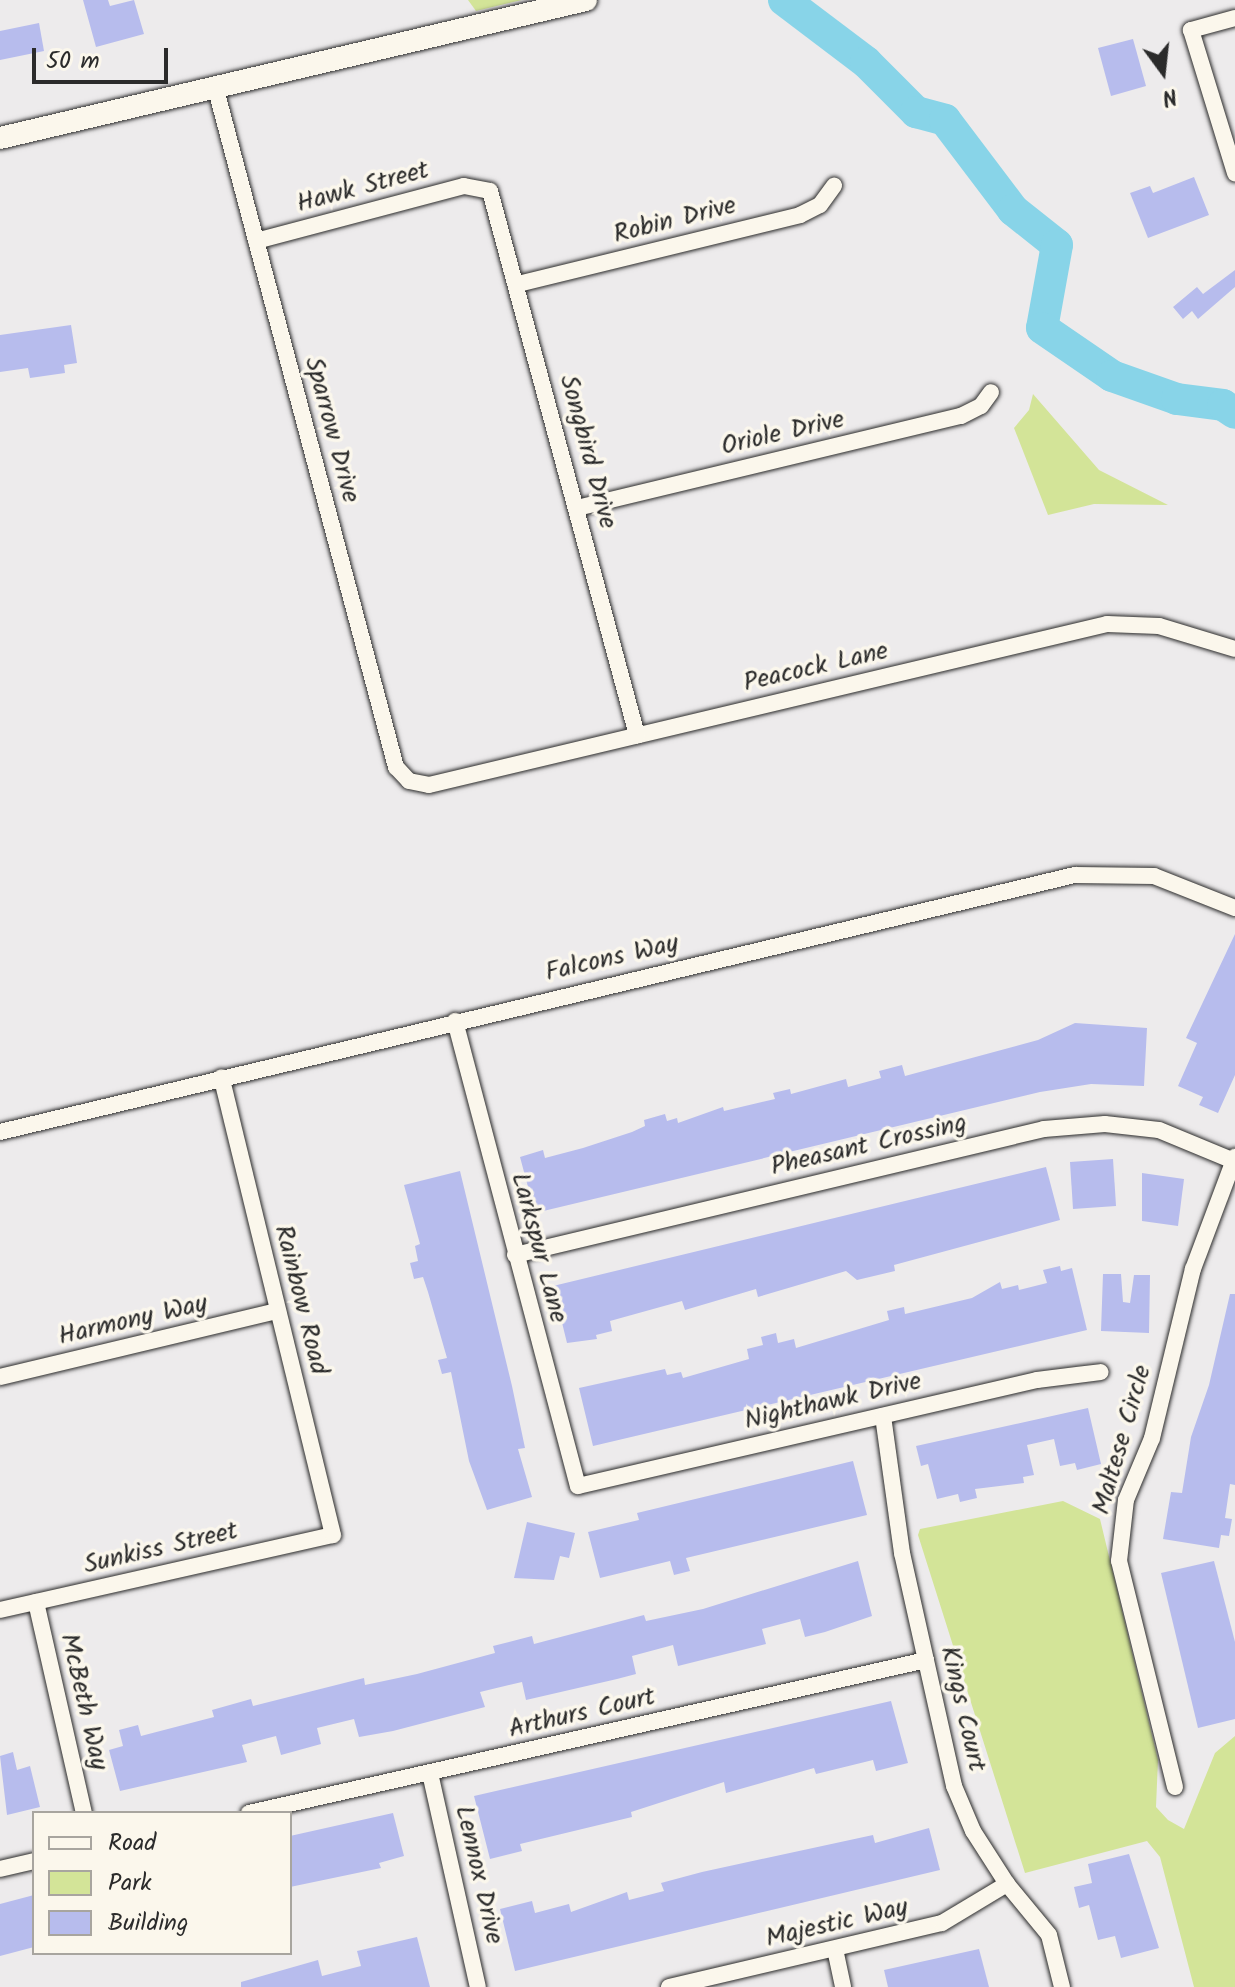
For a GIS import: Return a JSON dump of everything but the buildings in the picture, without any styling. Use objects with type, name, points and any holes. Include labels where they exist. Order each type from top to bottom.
[{"type":"main road","points":[[0,138],[586,0]]},
{"type":"street","points":[[1235,18],[1191,30],[1235,173]]},
{"type":"street","name":"Sparrow Drive","points":[[215,86],[396,767],[409,781]]},
{"type":"street","name":"Hawk Street","points":[[256,241],[464,186],[483,186]]},
{"type":"street","name":"Songbird Drive","points":[[483,186],[495,198],[637,735]]},
{"type":"street","name":"Robin Drive","points":[[518,284],[800,215],[820,205],[834,186]]},
{"type":"street","name":"Oriole Drive","points":[[577,508],[961,416],[981,406],[991,392]]},
{"type":"street","name":"Peacock Lane","points":[[409,781],[429,785],[1107,624],[1159,626],[1235,649]]},
{"type":"street","name":"Falcons Way","points":[[0,1132],[1075,875],[1154,876],[1235,908]]},
{"type":"street","name":"Larkspur Lane","points":[[455,1021],[578,1486]]},
{"type":"street","name":"Rainbow Road","points":[[221,1077],[333,1535]]},
{"type":"street","name":"Pheasant Crossing","points":[[515,1255],[1044,1129],[1105,1124],[1159,1130],[1234,1159]]},
{"type":"street","name":"Maltese Circle","points":[[1175,1787],[1119,1561],[1126,1500],[1152,1438],[1193,1269],[1234,1159]]},
{"type":"street","name":"Harmony Way","points":[[0,1377],[276,1311]]},
{"type":"street","name":"Nighthawk Drive","points":[[578,1486],[1037,1380],[1101,1372]]},
{"type":"street","name":"Kings Court","points":[[883,1416],[902,1553],[954,1786],[973,1831],[1007,1884],[1049,1935],[1062,1987]]},
{"type":"street","name":"Sunkiss Street","points":[[0,1610],[333,1535]]},
{"type":"street","name":"McBeth Way","points":[[36,1602],[84,1811]]},
{"type":"street","name":"Arthurs Court","points":[[258,1811],[926,1660]]},
{"type":"street","name":"Lennox Drive","points":[[430,1773],[478,1987]]},
{"type":"street","points":[[0,1869],[32,1861]]},
{"type":"street","name":"Majestic Way","points":[[669,1987],[942,1923],[1007,1884]]},
{"type":"street","points":[[835,1949],[843,1987]]},
{"type":"green space","points":[[468,0],[522,0],[476,11]]},
{"type":"green space","points":[[1033,394],[1099,470],[1168,505],[1094,504],[1048,515],[1014,428],[1029,410]]},
{"type":"green space","points":[[1063,1501],[1100,1519],[1158,1760],[1156,1807],[1168,1820],[1184,1829],[1215,1753],[1235,1736],[1235,1987],[1194,1987],[1160,1857],[1147,1841],[1025,1873],[918,1535],[920,1529]]},
{"type":"waterway","points":[[784,0],[866,62],[916,112],[945,120],[1013,210],[1057,245],[1042,328],[1112,376],[1177,399],[1223,405],[1235,413]]}]
